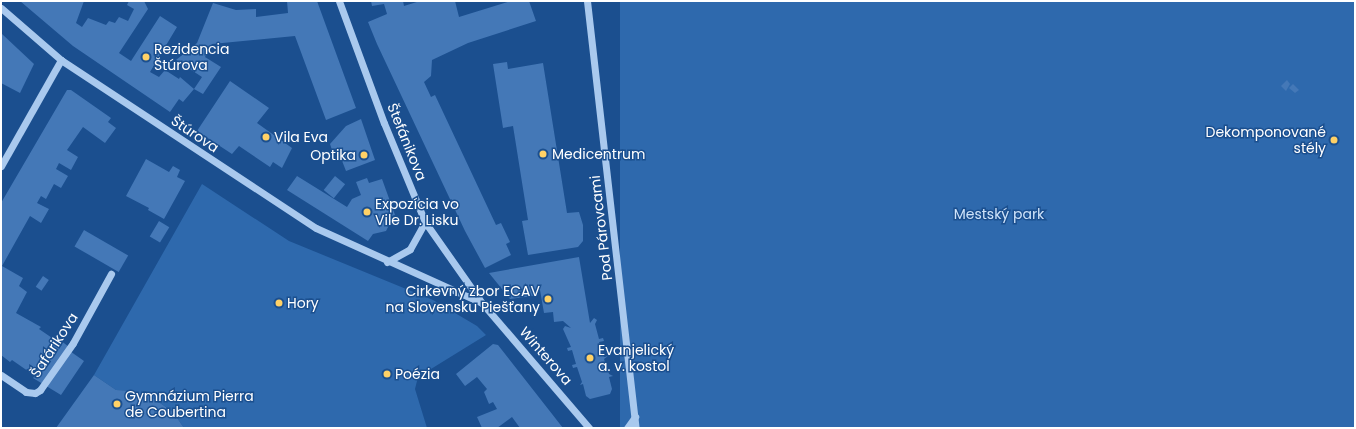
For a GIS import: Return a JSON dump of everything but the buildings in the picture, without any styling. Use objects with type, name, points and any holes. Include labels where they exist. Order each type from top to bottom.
[{"type":"street","name":"Štefánikova","points":[[339,1],[384,123],[425,222],[482,303]]},
{"type":"street","name":"Pod Párovcami","points":[[587,1],[636,417],[636,428]]},
{"type":"street","name":"Štúrova","points":[[1,8],[61,60],[240,180],[316,228],[387,262],[482,303]]},
{"type":"street","points":[[1,166],[61,60]]},
{"type":"street","points":[[387,262],[410,249],[425,222]]},
{"type":"street","name":"Šafárikova","points":[[1,375],[26,392],[35,393],[40,390],[74,343],[111,274]]},
{"type":"street","name":"Winterova","points":[[482,303],[589,428]]},
{"type":"street","points":[[627,428],[636,417]]},
{"type":"green space","name":"Mestský park","points":[[620,1],[1355,1],[1355,428],[620,428]]},
{"type":"green space","points":[[202,184],[289,241],[433,300],[477,326],[486,335],[418,377],[415,389],[427,428],[184,428],[173,412],[150,396],[134,391],[116,390],[94,375]]},
{"type":"place","name":"Rezidencia Štúrova","points":[[146,57]]},
{"type":"place","name":"Vila Eva","points":[[266,137]]},
{"type":"place","name":"Dekomponované stély","points":[[1334,140]]},
{"type":"place","name":"Medicentrum","points":[[543,154]]},
{"type":"place","name":"Optika","points":[[364,155]]},
{"type":"place","name":"Expozícia vo Vile Dr. Lisku","points":[[367,212]]},
{"type":"place","name":"Cirkevný zbor ECAV na Slovensku Piešťany","points":[[548,299]]},
{"type":"place","name":"Hory","points":[[279,303]]},
{"type":"place","name":"Evanjelický a. v. kostol","points":[[590,358]]},
{"type":"place","name":"Poézia","points":[[387,374]]},
{"type":"place","name":"Gymnázium Pierra de Coubertina","points":[[117,404]]}]
